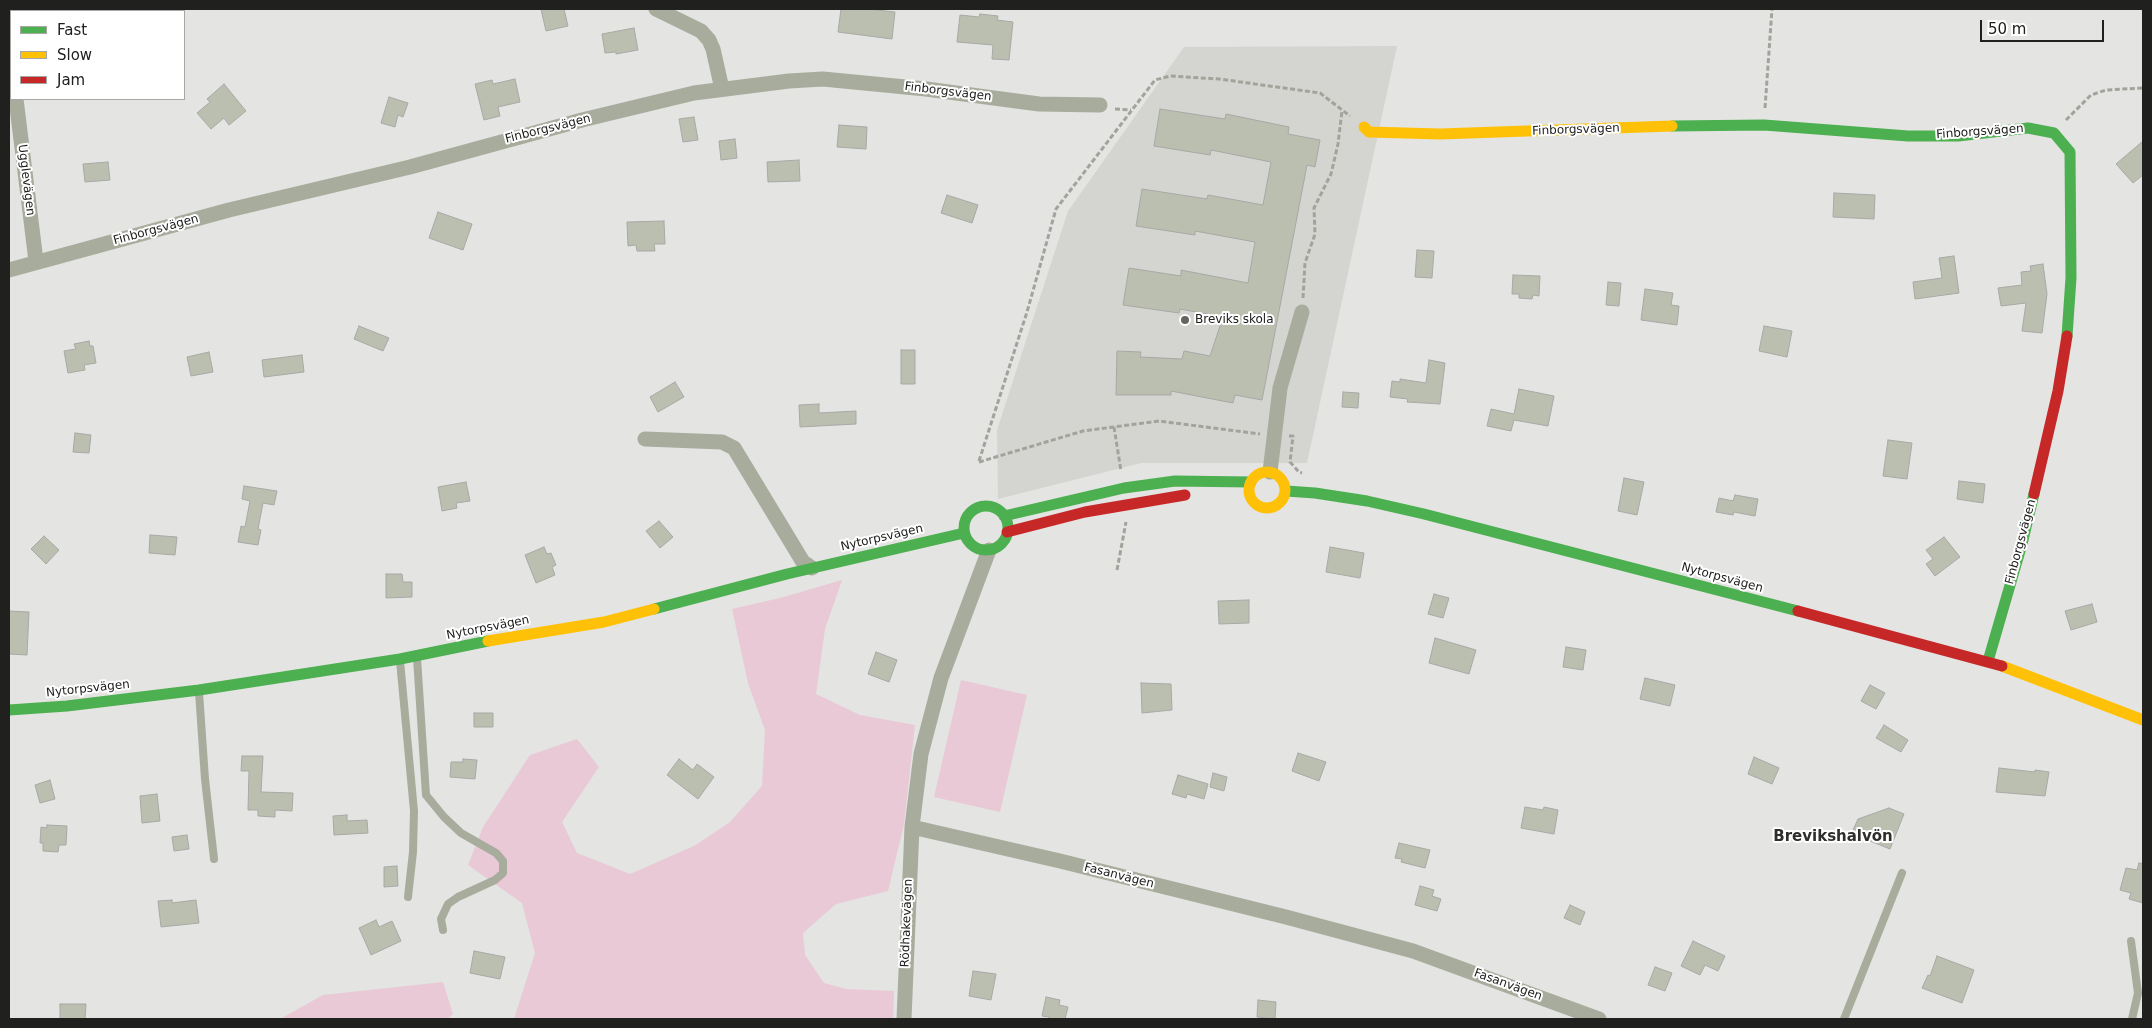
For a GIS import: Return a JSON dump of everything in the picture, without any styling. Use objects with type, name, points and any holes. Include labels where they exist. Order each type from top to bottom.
[{"type":"street","points":[[656,9],[701,31],[709,40],[713,49],[722,89]]},
{"type":"street","name":"Finborgsvägen","points":[[9,270],[229,210],[410,167],[573,122],[694,93],[789,81],[823,79],[926,89],[1039,104],[1100,105]]},
{"type":"street","name":"Ugglevägen","points":[[16,100],[36,262]]},
{"type":"street","name":"Finborgsvägen","points":[[1364,127],[1369,132],[1440,134],[1714,124],[1764,125],[1908,136],[1958,136],[2028,128],[2054,133],[2070,152],[2071,278],[2068,328],[2058,391],[2022,544],[1988,661]]},
{"type":"street","points":[[1270,472],[1280,388],[1302,312]]},
{"type":"street","points":[[645,439],[722,442],[734,448],[803,562],[812,568]]},
{"type":"street","points":[[1270,472],[1280,477],[1286,491],[1282,500],[1271,508],[1258,506],[1245,495],[1250,482],[1259,473],[1270,472]]},
{"type":"street","points":[[1004,516],[1124,488],[1175,481],[1250,482]]},
{"type":"street","name":"Nytorpsvägen","points":[[1286,491],[1315,493],[1367,501],[1424,514],[1988,661],[2143,720]]},
{"type":"street","points":[[1007,532],[1085,512],[1175,495],[1194,495]]},
{"type":"street","points":[[989,506],[1004,516],[1007,523],[1007,532],[999,545],[989,550],[982,550],[973,546],[967,540],[964,533],[965,520],[974,509],[989,506]]},
{"type":"street","name":"Nytorpsvägen","points":[[9,710],[67,706],[199,690],[400,659],[497,639],[604,622],[812,568],[964,533]]},
{"type":"street","points":[[912,827],[921,754],[941,678],[989,550]]},
{"type":"street","name":"Rödhakevägen","points":[[904,1019],[912,827]]},
{"type":"street","name":"Fasanvägen","points":[[912,827],[1060,861],[1286,917],[1413,951],[1599,1019]]},
{"type":"lane","points":[[417,656],[426,795],[444,817],[461,833],[496,853],[503,862],[503,873],[494,880],[458,897],[448,904],[441,919],[443,930]]},
{"type":"lane","points":[[400,659],[414,811],[413,852],[408,896]]},
{"type":"lane","points":[[199,690],[205,779],[214,859]]},
{"type":"lane","points":[[1844,1019],[1902,874]]},
{"type":"lane","points":[[2131,942],[2138,993],[2132,1019]]},
{"type":"path","points":[[1764,125],[1772,9]]},
{"type":"path","points":[[979,462],[1027,312],[1056,208],[1155,80],[1170,76],[1219,79],[1320,93],[1364,127]]},
{"type":"path","points":[[2054,133],[2091,95],[2106,90],[2143,88]]},
{"type":"path","points":[[1302,312],[1305,263],[1315,234],[1314,208],[1331,174],[1338,144],[1342,110]]},
{"type":"shaded area","name":"Breviks skola","points":[[1397,46],[1307,463],[1141,463],[998,499],[997,430],[1068,211],[1184,47]]},
{"type":"shaded area","points":[[842,580],[825,629],[816,694],[860,715],[915,725],[904,824],[888,891],[836,904],[803,933],[805,955],[824,983],[846,989],[894,991],[893,1019],[514,1019],[535,953],[522,903],[468,865],[483,827],[530,755],[577,739],[599,767],[562,822],[577,853],[630,874],[694,846],[730,822],[762,786],[765,730],[748,683],[732,609],[780,598]]},
{"type":"shaded area","points":[[961,680],[1027,695],[1000,812],[934,797]]},
{"type":"shaded area","points":[[443,982],[453,1014],[447,1019],[280,1019],[323,995]]},
{"type":"building","points":[[541,9],[564,9],[568,26],[546,31]]},
{"type":"building","points":[[841,9],[895,12],[892,39],[838,32]]},
{"type":"building","points":[[980,14],[998,16],[997,20],[1013,22],[1009,60],[992,59],[993,45],[957,42],[960,15],[979,17]]},
{"type":"building","points":[[634,28],[638,50],[616,54],[616,52],[605,53],[602,34]]},
{"type":"building","points":[[515,79],[520,102],[498,107],[500,116],[484,120],[475,84],[492,80],[493,84]]},
{"type":"building","points":[[224,84],[246,111],[229,125],[224,118],[211,129],[197,113],[210,102],[207,99]]},
{"type":"building","points":[[389,97],[408,103],[403,117],[398,115],[395,127],[381,123]]},
{"type":"building","points":[[1160,109],[1225,119],[1226,114],[1289,127],[1288,134],[1320,140],[1315,167],[1307,165],[1262,400],[1235,395],[1233,403],[1171,391],[1171,395],[1116,395],[1117,351],[1141,352],[1140,357],[1182,359],[1184,351],[1210,356],[1223,317],[1180,309],[1179,313],[1123,305],[1129,268],[1181,276],[1181,270],[1248,283],[1255,242],[1195,231],[1195,235],[1136,226],[1142,189],[1207,199],[1208,195],[1263,205],[1271,162],[1211,150],[1210,155],[1154,146]]},
{"type":"building","points":[[694,117],[698,140],[683,142],[679,119]]},
{"type":"building","points":[[839,125],[867,127],[866,149],[837,147]]},
{"type":"building","points":[[735,139],[737,158],[721,160],[719,141]]},
{"type":"building","points":[[2143,141],[2143,175],[2133,183],[2116,164]]},
{"type":"building","points":[[799,160],[800,181],[768,182],[767,162]]},
{"type":"building","points":[[108,162],[110,180],[85,182],[83,164]]},
{"type":"building","points":[[1834,193],[1875,195],[1874,219],[1833,217]]},
{"type":"building","points":[[947,195],[978,205],[972,223],[941,213]]},
{"type":"building","points":[[438,212],[472,224],[463,250],[429,238]]},
{"type":"building","points":[[664,221],[665,244],[654,244],[655,251],[637,251],[636,245],[628,246],[627,222]]},
{"type":"building","points":[[1417,250],[1434,251],[1432,278],[1415,277]]},
{"type":"building","points":[[1954,256],[1959,293],[1915,299],[1913,282],[1942,278],[1939,258]]},
{"type":"building","points":[[2043,264],[2047,294],[2042,333],[2022,331],[2026,303],[2001,306],[1998,288],[2022,285],[2021,272],[2031,271],[2030,266]]},
{"type":"building","points":[[1513,275],[1540,276],[1539,296],[1533,295],[1532,299],[1519,298],[1519,294],[1512,294]]},
{"type":"building","points":[[1608,282],[1621,283],[1619,306],[1606,305]]},
{"type":"building","points":[[1645,289],[1673,293],[1671,305],[1679,306],[1677,325],[1641,320]]},
{"type":"building","points":[[359,326],[389,338],[383,351],[354,339]]},
{"type":"building","points":[[1764,326],[1792,331],[1787,357],[1759,351]]},
{"type":"building","points":[[89,341],[90,346],[93,346],[96,363],[84,365],[85,370],[68,373],[64,351],[76,349],[74,344]]},
{"type":"building","points":[[901,350],[915,350],[915,384],[901,384]]},
{"type":"building","points":[[209,352],[213,372],[191,376],[187,357]]},
{"type":"building","points":[[302,355],[304,372],[264,377],[262,360]]},
{"type":"building","points":[[1429,360],[1445,363],[1440,404],[1407,402],[1408,399],[1390,397],[1392,381],[1400,382],[1400,379],[1426,383]]},
{"type":"building","points":[[675,382],[684,397],[658,412],[650,397]]},
{"type":"building","points":[[1519,389],[1554,396],[1548,426],[1514,420],[1511,431],[1487,426],[1491,409],[1514,414]]},
{"type":"building","points":[[1343,392],[1359,393],[1358,408],[1342,407]]},
{"type":"building","points":[[819,404],[819,413],[856,411],[856,424],[800,427],[799,405]]},
{"type":"building","points":[[75,433],[91,435],[89,453],[73,452]]},
{"type":"building","points":[[1888,440],[1912,443],[1907,479],[1883,476]]},
{"type":"building","points":[[1624,478],[1644,482],[1637,515],[1618,511]]},
{"type":"building","points":[[1959,481],[1985,484],[1983,503],[1957,499]]},
{"type":"building","points":[[466,482],[470,501],[456,503],[457,508],[442,511],[438,487]]},
{"type":"building","points":[[244,486],[277,491],[274,505],[263,503],[258,529],[261,530],[258,545],[238,542],[241,526],[245,527],[250,501],[242,499]]},
{"type":"building","points":[[1735,495],[1758,499],[1755,516],[1734,512],[1733,515],[1716,512],[1719,498],[1733,501]]},
{"type":"building","points":[[659,521],[673,537],[660,548],[646,531]]},
{"type":"building","points":[[150,535],[177,537],[175,555],[149,553]]},
{"type":"building","points":[[44,536],[59,550],[46,564],[31,549]]},
{"type":"building","points":[[1944,537],[1960,557],[1935,576],[1926,564],[1933,559],[1926,550]]},
{"type":"building","points":[[544,547],[547,554],[551,553],[556,565],[552,567],[555,575],[536,583],[525,555]]},
{"type":"building","points":[[1330,547],[1364,553],[1360,578],[1326,572]]},
{"type":"building","points":[[386,574],[402,574],[403,582],[412,582],[412,597],[386,598]]},
{"type":"building","points":[[1434,594],[1449,598],[1443,618],[1428,614]]},
{"type":"building","points":[[1249,600],[1249,623],[1219,624],[1218,601]]},
{"type":"building","points":[[2092,604],[2097,622],[2071,630],[2065,611]]},
{"type":"building","points":[[9,611],[29,612],[27,655],[9,654]]},
{"type":"building","points":[[1435,638],[1476,650],[1469,674],[1429,663]]},
{"type":"building","points":[[1566,647],[1586,650],[1583,670],[1563,667]]},
{"type":"building","points":[[876,652],[897,660],[889,682],[868,674]]},
{"type":"building","points":[[1645,678],[1675,685],[1670,706],[1640,699]]},
{"type":"building","points":[[1141,683],[1171,684],[1172,710],[1142,713]]},
{"type":"building","points":[[1870,685],[1885,693],[1876,709],[1861,701]]},
{"type":"building","points":[[474,713],[493,713],[493,727],[474,727]]},
{"type":"building","points":[[1884,725],[1908,740],[1901,752],[1876,738]]},
{"type":"building","points":[[1298,753],[1326,762],[1319,781],[1292,771]]},
{"type":"building","points":[[242,756],[263,756],[261,792],[293,793],[292,811],[275,810],[275,817],[258,816],[258,810],[248,810],[249,771],[241,771]]},
{"type":"building","points":[[1754,757],[1779,768],[1772,784],[1748,774]]},
{"type":"building","points":[[463,759],[477,760],[475,779],[450,777],[451,762],[463,762]]},
{"type":"building","points":[[679,759],[693,770],[697,764],[714,777],[698,799],[667,775]]},
{"type":"building","points":[[1999,768],[2049,772],[2045,796],[1996,792]]},
{"type":"building","points":[[1213,773],[1227,777],[1224,791],[1210,787]]},
{"type":"building","points":[[1178,775],[1208,784],[1204,799],[1187,794],[1186,798],[1172,794]]},
{"type":"building","points":[[50,780],[55,799],[40,803],[35,785]]},
{"type":"building","points":[[157,794],[160,821],[142,823],[140,796]]},
{"type":"building","points":[[1525,807],[1543,810],[1544,807],[1558,810],[1554,834],[1521,828]]},
{"type":"building","points":[[1889,808],[1904,814],[1890,849],[1855,835],[1853,830],[1858,819]]},
{"type":"building","points":[[347,815],[347,821],[367,820],[368,833],[334,835],[333,816]]},
{"type":"building","points":[[47,825],[67,826],[66,845],[59,845],[58,852],[43,851],[43,843],[40,843],[41,827],[47,828]]},
{"type":"building","points":[[187,835],[189,849],[174,851],[172,837]]},
{"type":"building","points":[[1399,843],[1430,850],[1425,868],[1401,862],[1402,859],[1395,858]]},
{"type":"building","points":[[2139,863],[2143,864],[2143,903],[2129,899],[2131,893],[2120,890],[2126,868],[2137,870]]},
{"type":"building","points":[[397,866],[398,886],[384,887],[384,867]]},
{"type":"building","points":[[1420,886],[1434,890],[1432,896],[1441,899],[1437,911],[1415,905]]},
{"type":"building","points":[[172,900],[172,903],[196,900],[199,923],[161,927],[158,901]]},
{"type":"building","points":[[1570,905],[1585,912],[1580,925],[1564,918]]},
{"type":"building","points":[[376,920],[379,927],[392,921],[401,941],[371,955],[359,928]]},
{"type":"building","points":[[1693,941],[1725,956],[1718,971],[1705,965],[1700,975],[1681,966]]},
{"type":"building","points":[[474,951],[505,957],[500,979],[470,973]]},
{"type":"building","points":[[1937,956],[1974,970],[1962,1003],[1922,988],[1928,975],[1930,976]]},
{"type":"building","points":[[1655,967],[1672,973],[1665,991],[1648,985]]},
{"type":"building","points":[[973,971],[996,974],[991,1000],[969,996]]},
{"type":"building","points":[[1046,997],[1060,1000],[1059,1005],[1068,1007],[1065,1019],[1049,1019],[1049,1017],[1042,1016]]},
{"type":"building","points":[[1258,1000],[1276,1002],[1275,1019],[1257,1017]]},
{"type":"building","points":[[60,1004],[86,1004],[85,1019],[60,1019]]},
{"type":"traffic: fast","points":[[1672,126],[1764,125],[1908,136],[1958,136],[2028,128],[2054,133],[2070,152],[2071,278],[2067,336]]},
{"type":"traffic: fast","points":[[1004,516],[1124,488],[1175,481],[1251,482]]},
{"type":"traffic: fast","points":[[1286,491],[1315,493],[1367,501],[1424,514],[1798,611]]},
{"type":"traffic: fast","points":[[1988,661],[2022,544],[2034,494]]},
{"type":"traffic: fast","points":[[986,506],[998,510],[1004,516],[1008,528],[1004,540],[998,546],[986,550],[974,546],[968,540],[964,528],[968,516],[974,510],[986,506]]},
{"type":"traffic: fast","points":[[654,609],[787,574],[964,533]]},
{"type":"traffic: fast","points":[[9,710],[67,706],[199,690],[400,659],[488,641]]},
{"type":"traffic: slow","points":[[1364,127],[1369,132],[1440,134],[1672,126]]},
{"type":"traffic: slow","points":[[1267,472],[1274,473],[1280,477],[1284,483],[1285,490],[1284,497],[1280,503],[1274,507],[1267,508],[1260,507],[1254,503],[1250,497],[1249,490],[1250,483],[1254,477],[1260,473],[1267,472]]},
{"type":"traffic: slow","points":[[488,641],[604,622],[654,609]]},
{"type":"traffic: slow","points":[[2002,666],[2143,720]]},
{"type":"traffic: jam","points":[[2034,494],[2058,391],[2067,336]]},
{"type":"traffic: jam","points":[[1007,532],[1085,512],[1185,495]]},
{"type":"traffic: jam","points":[[1798,611],[2002,666]]},
{"type":"place","name":"Breviks skola","points":[[1185,320]]},
{"type":"district","name":"Brevikshalvön","points":[[1833,837]]}]
